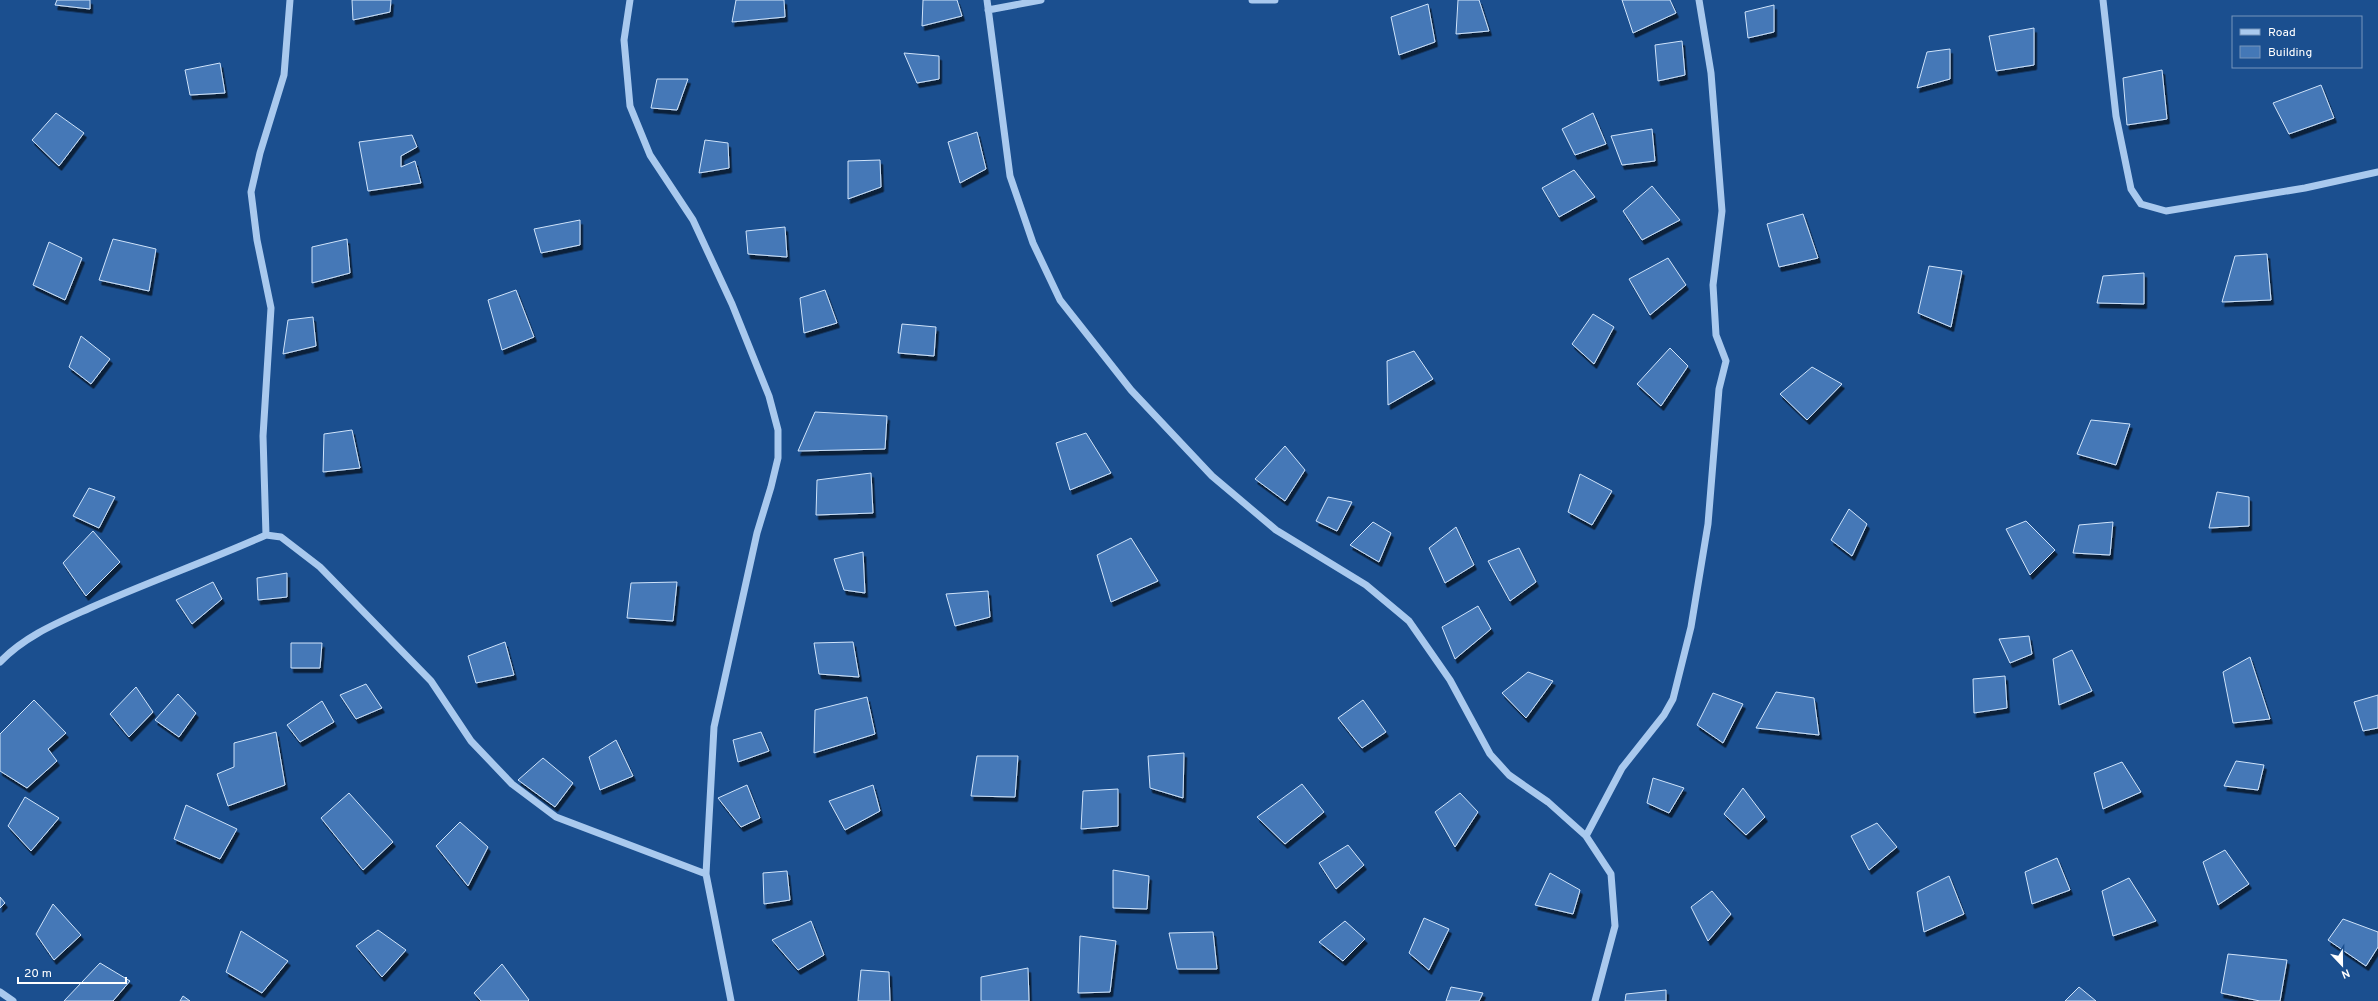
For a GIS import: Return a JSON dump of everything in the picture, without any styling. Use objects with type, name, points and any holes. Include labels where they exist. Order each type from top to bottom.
[{"type":"street","points":[[266,535],[263,436],[271,308],[257,240],[251,192],[260,152],[284,75],[290,0]]},
{"type":"street","points":[[630,0],[624,40],[630,106],[650,155],[693,220],[729,297],[769,396],[778,430],[778,458],[757,533],[714,727],[706,874],[731,1001]]},
{"type":"street","points":[[987,0],[1010,176],[1033,243],[1060,300],[1131,390],[1212,476],[1276,530],[1366,585],[1409,621],[1450,680],[1490,754],[1509,775],[1548,802],[1586,836],[1611,874],[1615,926],[1595,1001]]},
{"type":"street","points":[[988,10],[1041,0]]},
{"type":"street","points":[[1252,0],[1275,0]]},
{"type":"street","points":[[1586,836],[1622,768],[1664,715],[1673,699],[1691,627],[1708,524],[1719,389],[1726,361],[1716,335],[1713,286],[1722,212],[1711,73],[1699,0]]},
{"type":"street","points":[[2103,0],[2116,116],[2131,189],[2141,204],[2166,211],[2304,188],[2378,172]]},
{"type":"street","points":[[0,662],[13,648],[39,631],[132,589],[266,535],[281,537],[320,567],[431,681],[471,741],[512,784],[556,817],[706,874]]},
{"type":"street","points":[[0,992],[13,1001]]},
{"type":"building","points":[[57,0],[90,0],[90,9],[55,5]]},
{"type":"building","points":[[352,0],[391,0],[390,12],[353,20]]},
{"type":"building","points":[[736,0],[784,0],[785,17],[732,22]]},
{"type":"building","points":[[923,0],[957,0],[962,16],[922,26]]},
{"type":"building","points":[[1458,0],[1479,0],[1489,31],[1456,34]]},
{"type":"building","points":[[1622,0],[1670,0],[1676,13],[1633,33]]},
{"type":"building","points":[[1428,4],[1435,42],[1399,55],[1391,17]]},
{"type":"building","points":[[1774,5],[1774,32],[1748,38],[1745,12]]},
{"type":"building","points":[[2034,28],[2034,65],[1996,71],[1989,36]]},
{"type":"building","points":[[1682,41],[1685,75],[1658,81],[1655,45]]},
{"type":"building","points":[[1950,49],[1950,79],[1917,88],[1927,52]]},
{"type":"building","points":[[904,53],[939,56],[939,79],[917,83]]},
{"type":"building","points":[[220,63],[225,93],[190,95],[185,70]]},
{"type":"building","points":[[2162,70],[2167,119],[2127,125],[2123,78]]},
{"type":"building","points":[[657,79],[688,79],[677,110],[651,108]]},
{"type":"building","points":[[2321,85],[2334,118],[2289,134],[2273,103]]},
{"type":"building","points":[[56,113],[84,133],[59,166],[32,140]]},
{"type":"building","points":[[1593,113],[1606,144],[1575,155],[1562,129]]},
{"type":"building","points":[[1652,129],[1655,161],[1622,165],[1611,136]]},
{"type":"building","points":[[977,132],[986,169],[960,183],[948,142]]},
{"type":"building","points":[[412,135],[417,147],[401,156],[401,167],[415,161],[421,183],[368,191],[359,142]]},
{"type":"building","points":[[705,140],[728,143],[729,168],[699,173]]},
{"type":"building","points":[[880,160],[881,187],[848,199],[848,161]]},
{"type":"building","points":[[1574,170],[1595,197],[1559,217],[1542,188]]},
{"type":"building","points":[[1652,186],[1680,220],[1642,240],[1623,211]]},
{"type":"building","points":[[1803,214],[1818,258],[1779,267],[1767,224]]},
{"type":"building","points":[[580,220],[580,245],[541,253],[534,229]]},
{"type":"building","points":[[785,227],[787,257],[748,254],[746,231]]},
{"type":"building","points":[[113,239],[156,249],[149,291],[99,280]]},
{"type":"building","points":[[347,239],[350,273],[312,283],[312,247]]},
{"type":"building","points":[[49,242],[82,258],[65,300],[33,285]]},
{"type":"building","points":[[2267,254],[2271,300],[2222,302],[2235,256]]},
{"type":"building","points":[[1668,258],[1686,285],[1650,315],[1629,279]]},
{"type":"building","points":[[1929,266],[1962,271],[1951,327],[1918,313]]},
{"type":"building","points":[[2144,273],[2144,304],[2097,303],[2103,276]]},
{"type":"building","points":[[516,290],[534,337],[502,350],[488,300]]},
{"type":"building","points":[[825,290],[837,323],[804,333],[800,298]]},
{"type":"building","points":[[1593,314],[1614,327],[1594,364],[1572,344]]},
{"type":"building","points":[[313,317],[316,346],[283,354],[288,320]]},
{"type":"building","points":[[902,324],[936,327],[934,356],[898,353]]},
{"type":"building","points":[[81,336],[110,359],[91,384],[69,367]]},
{"type":"building","points":[[1670,348],[1688,366],[1661,406],[1637,384]]},
{"type":"building","points":[[1414,351],[1433,379],[1388,405],[1387,361]]},
{"type":"building","points":[[1812,367],[1842,384],[1807,420],[1780,394]]},
{"type":"building","points":[[815,412],[887,416],[885,449],[798,451]]},
{"type":"building","points":[[2091,420],[2130,424],[2116,465],[2077,454]]},
{"type":"building","points":[[352,430],[360,468],[323,472],[324,434]]},
{"type":"building","points":[[1086,433],[1111,473],[1070,490],[1056,443]]},
{"type":"building","points":[[1285,446],[1305,470],[1285,501],[1255,479]]},
{"type":"building","points":[[871,473],[873,513],[816,515],[817,480]]},
{"type":"building","points":[[1580,474],[1612,491],[1592,525],[1568,512]]},
{"type":"building","points":[[89,488],[115,497],[99,528],[73,516]]},
{"type":"building","points":[[2217,492],[2249,497],[2249,526],[2209,528]]},
{"type":"building","points":[[1328,497],[1352,502],[1337,531],[1316,521]]},
{"type":"building","points":[[1849,509],[1867,524],[1852,556],[1831,540]]},
{"type":"building","points":[[2026,521],[2055,550],[2030,575],[2006,529]]},
{"type":"building","points":[[1373,522],[1391,533],[1379,562],[1350,545]]},
{"type":"building","points":[[2113,522],[2110,555],[2073,553],[2079,525]]},
{"type":"building","points":[[1456,527],[1474,565],[1445,583],[1429,548]]},
{"type":"building","points":[[93,531],[120,562],[86,596],[63,563]]},
{"type":"building","points":[[1131,538],[1158,581],[1111,602],[1097,555]]},
{"type":"building","points":[[1519,548],[1536,582],[1510,601],[1488,561]]},
{"type":"building","points":[[863,552],[865,593],[844,590],[834,559]]},
{"type":"building","points":[[287,573],[287,597],[258,600],[257,578]]},
{"type":"building","points":[[213,582],[222,599],[192,624],[176,600]]},
{"type":"building","points":[[677,582],[673,621],[627,618],[631,583]]},
{"type":"building","points":[[988,591],[990,617],[955,626],[946,594]]},
{"type":"building","points":[[1478,606],[1491,629],[1455,659],[1442,627]]},
{"type":"building","points":[[2029,636],[2032,654],[2010,663],[1999,639]]},
{"type":"building","points":[[505,642],[514,675],[476,683],[468,656]]},
{"type":"building","points":[[853,642],[859,677],[819,674],[814,643]]},
{"type":"building","points":[[291,643],[322,643],[320,668],[291,668]]},
{"type":"building","points":[[2072,650],[2092,691],[2059,705],[2053,659]]},
{"type":"building","points":[[2250,657],[2270,719],[2233,723],[2223,672]]},
{"type":"building","points":[[1528,672],[1553,681],[1526,718],[1502,693]]},
{"type":"building","points":[[2005,676],[2007,708],[1974,713],[1973,679]]},
{"type":"building","points":[[366,684],[382,708],[356,719],[340,695]]},
{"type":"building","points":[[136,687],[153,712],[129,737],[110,714]]},
{"type":"building","points":[[1776,692],[1814,698],[1819,735],[1756,728]]},
{"type":"building","points":[[1713,693],[1743,704],[1723,743],[1697,725]]},
{"type":"building","points":[[178,694],[196,713],[179,737],[155,720]]},
{"type":"building","points":[[2378,695],[2378,728],[2363,731],[2354,702]]},
{"type":"building","points":[[867,697],[875,734],[814,753],[815,710]]},
{"type":"building","points":[[34,700],[66,733],[48,749],[57,761],[27,788],[0,771],[0,734]]},
{"type":"building","points":[[1363,700],[1386,732],[1362,748],[1338,718]]},
{"type":"building","points":[[322,701],[334,722],[300,742],[287,725]]},
{"type":"building","points":[[276,732],[285,785],[228,806],[217,774],[234,767],[234,743]]},
{"type":"building","points":[[761,732],[769,751],[738,762],[733,740]]},
{"type":"building","points":[[616,740],[633,776],[600,790],[589,757]]},
{"type":"building","points":[[1184,753],[1183,798],[1150,788],[1148,756]]},
{"type":"building","points":[[977,756],[1018,756],[1015,797],[971,796]]},
{"type":"building","points":[[543,758],[573,783],[555,807],[518,780]]},
{"type":"building","points":[[2236,761],[2264,765],[2258,790],[2224,786]]},
{"type":"building","points":[[2122,762],[2141,792],[2103,809],[2094,773]]},
{"type":"building","points":[[1653,778],[1684,788],[1669,813],[1647,803]]},
{"type":"building","points":[[1302,784],[1324,812],[1285,844],[1257,817]]},
{"type":"building","points":[[747,785],[760,818],[741,827],[718,798]]},
{"type":"building","points":[[873,785],[880,811],[845,830],[829,801]]},
{"type":"building","points":[[1743,788],[1765,817],[1746,835],[1724,814]]},
{"type":"building","points":[[1118,789],[1118,826],[1081,829],[1083,791]]},
{"type":"building","points":[[349,793],[393,842],[363,870],[321,818]]},
{"type":"building","points":[[1460,793],[1478,812],[1455,847],[1435,812]]},
{"type":"building","points":[[25,797],[59,818],[31,851],[8,826]]},
{"type":"building","points":[[186,805],[237,829],[220,859],[174,839]]},
{"type":"building","points":[[460,822],[488,847],[468,886],[436,846]]},
{"type":"building","points":[[1877,823],[1897,847],[1869,870],[1851,836]]},
{"type":"building","points":[[1348,845],[1364,865],[1336,889],[1319,863]]},
{"type":"building","points":[[2225,850],[2249,884],[2218,905],[2203,862]]},
{"type":"building","points":[[2057,858],[2070,890],[2032,904],[2025,872]]},
{"type":"building","points":[[1113,870],[1149,876],[1147,909],[1113,908]]},
{"type":"building","points":[[787,871],[790,900],[764,904],[763,873]]},
{"type":"building","points":[[1550,873],[1580,890],[1573,914],[1535,905]]},
{"type":"building","points":[[1949,876],[1964,914],[1924,932],[1917,892]]},
{"type":"building","points":[[2129,878],[2156,921],[2113,936],[2102,891]]},
{"type":"building","points":[[1712,891],[1731,914],[1708,941],[1691,907]]},
{"type":"building","points":[[0,897],[5,903],[0,908]]},
{"type":"building","points":[[53,904],[81,935],[54,960],[36,934]]},
{"type":"building","points":[[1424,918],[1449,929],[1429,970],[1409,953]]},
{"type":"building","points":[[2343,919],[2378,932],[2378,947],[2366,966],[2328,940]]},
{"type":"building","points":[[811,921],[824,955],[798,970],[772,940]]},
{"type":"building","points":[[1345,921],[1365,939],[1343,961],[1319,942]]},
{"type":"building","points":[[378,930],[406,950],[382,977],[356,946]]},
{"type":"building","points":[[241,931],[288,961],[262,993],[226,972]]},
{"type":"building","points":[[1213,932],[1217,969],[1177,969],[1169,933]]},
{"type":"building","points":[[1080,936],[1116,941],[1110,992],[1078,993]]},
{"type":"building","points":[[2228,954],[2287,960],[2280,1001],[2260,1001],[2221,993]]},
{"type":"building","points":[[100,963],[130,981],[113,1001],[64,1001]]},
{"type":"building","points":[[502,964],[529,1000],[528,1001],[481,1001],[474,993]]},
{"type":"building","points":[[1028,968],[1029,1001],[981,1001],[981,977]]},
{"type":"building","points":[[861,970],[889,972],[890,1001],[858,1001]]},
{"type":"building","points":[[1451,987],[1483,993],[1479,1001],[1446,1001]]},
{"type":"building","points":[[2079,987],[2096,1001],[2065,1001]]},
{"type":"building","points":[[1666,990],[1666,1001],[1625,1001],[1626,994]]},
{"type":"building","points":[[183,996],[190,1001],[180,1001]]}]
